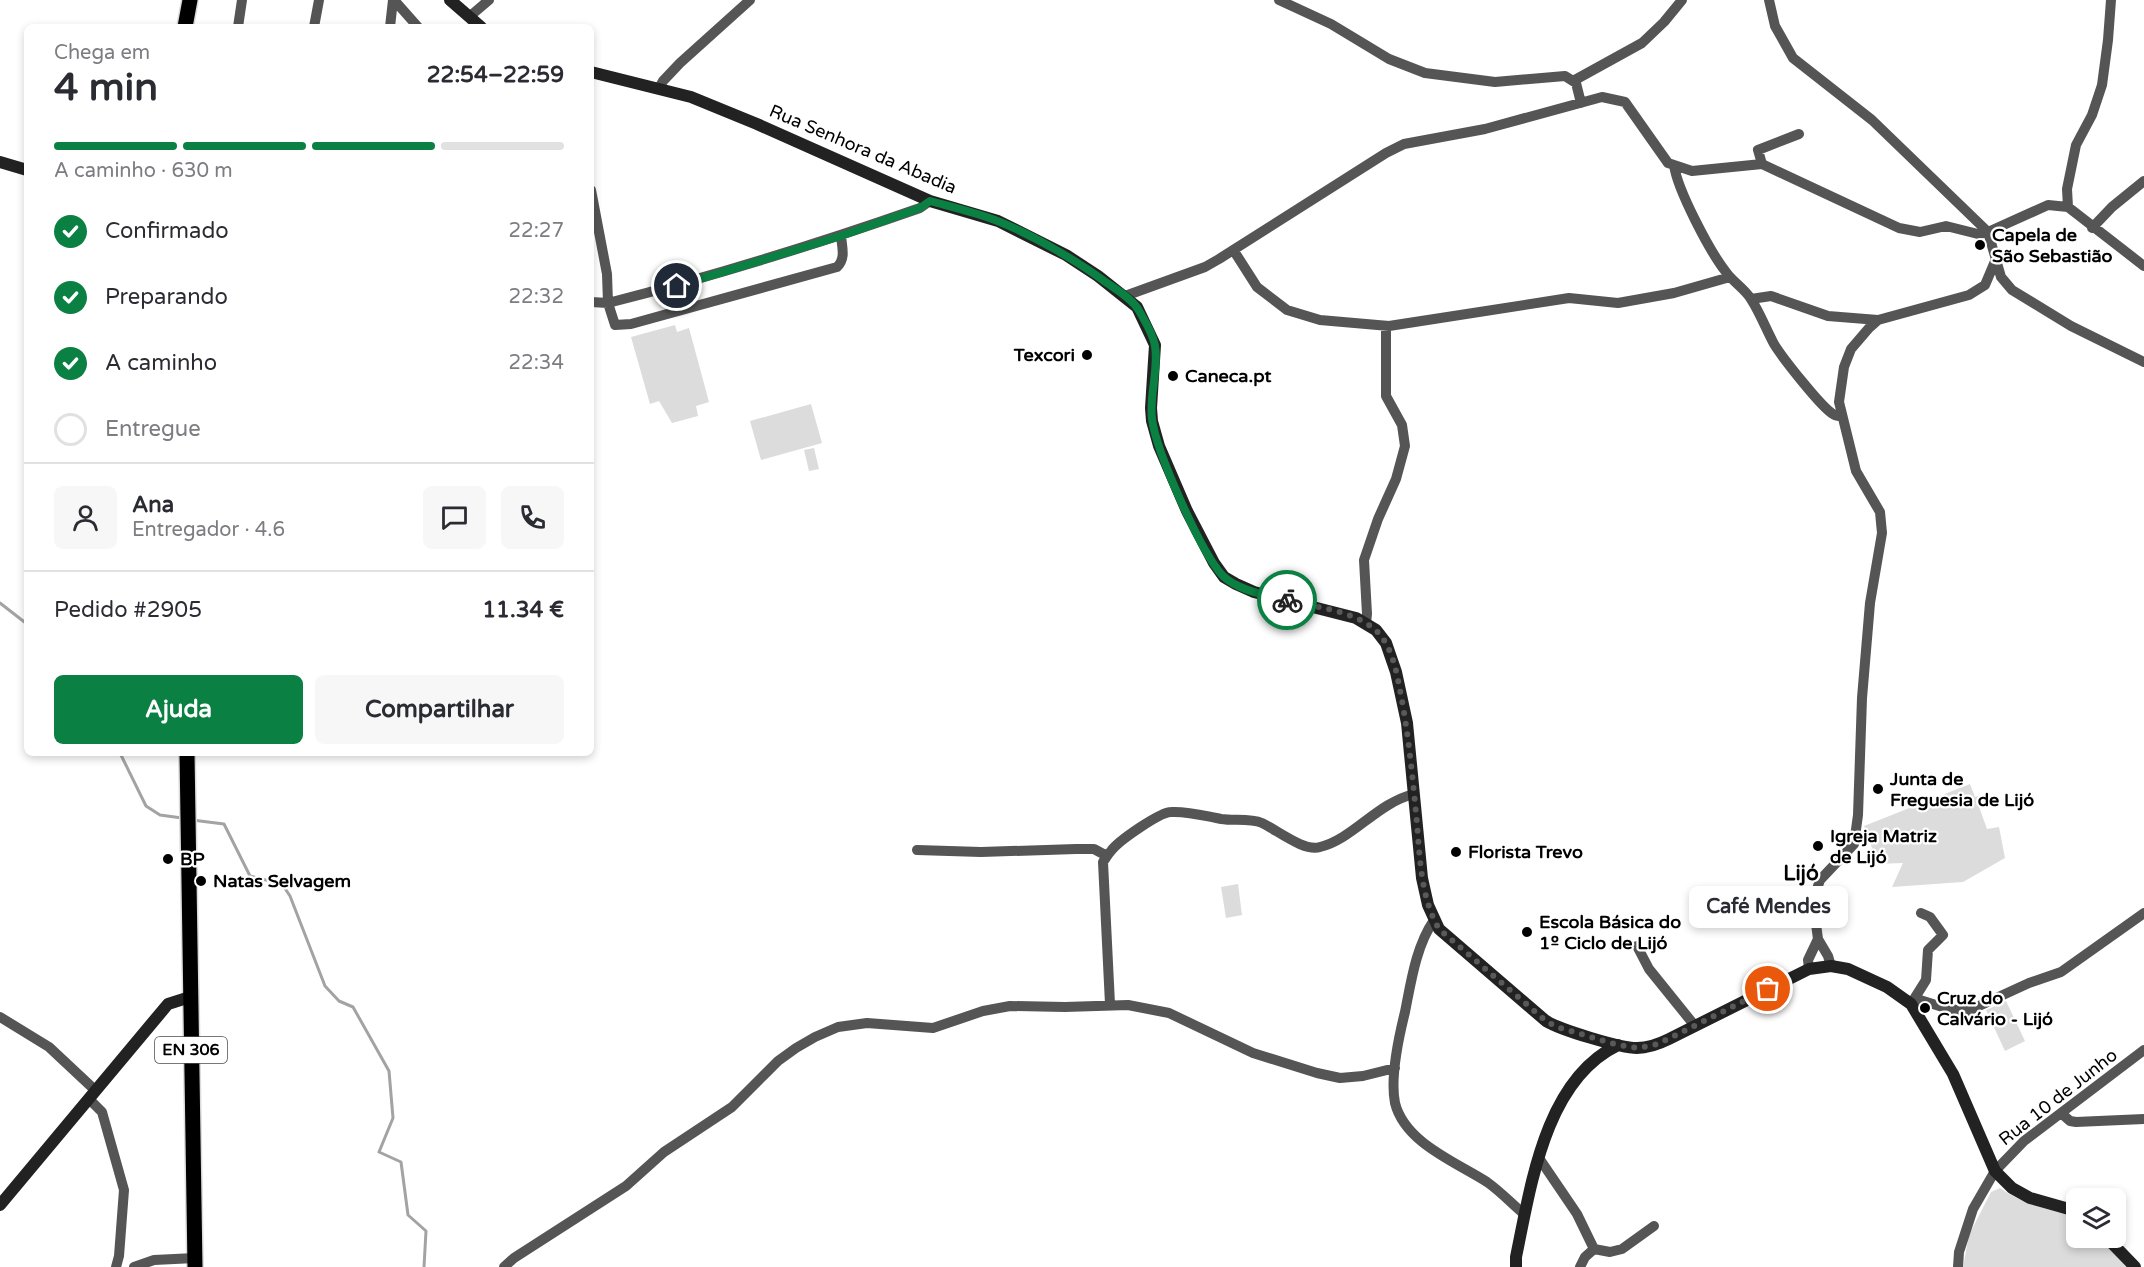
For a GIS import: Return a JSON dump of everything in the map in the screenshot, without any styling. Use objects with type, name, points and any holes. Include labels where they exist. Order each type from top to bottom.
[{"type":"main road","points":[[186,24],[190,0]]},
{"type":"main road","points":[[450,0],[477,24]]},
{"type":"main road","name":"Rua Senhora da Abadia","points":[[594,73],[691,97],[930,201],[998,221],[1066,255],[1137,307],[1155,345],[1151,408],[1159,446],[1187,511],[1214,563],[1224,577],[1236,584],[1254,592],[1343,614],[1366,623],[1376,630],[1386,643],[1396,672],[1407,723],[1422,878],[1434,920],[1439,929],[1546,1021],[1557,1027],[1628,1048],[1649,1047],[1809,969],[1831,966]]},
{"type":"main road","points":[[0,162],[24,169]]},
{"type":"main road","name":"EN 306","points":[[187,756],[195,1262]]},
{"type":"main road","points":[[1831,966],[1865,975],[1911,1004],[1953,1074],[1995,1172],[2012,1188],[2030,1198],[2066,1208]]},
{"type":"main road","points":[[0,1205],[168,1004],[190,997]]},
{"type":"main road","points":[[1516,1267],[1516,1257],[1539,1158],[1556,1113],[1570,1086],[1587,1065],[1603,1052],[1618,1045]]},
{"type":"main road","points":[[2116,1248],[2134,1267]]},
{"type":"street","points":[[238,24],[242,0]]},
{"type":"street","points":[[315,24],[319,0]]},
{"type":"street","points":[[390,24],[393,0]]},
{"type":"street","points":[[393,0],[415,24]]},
{"type":"street","points":[[469,17],[489,0]]},
{"type":"street","points":[[659,88],[680,63],[750,0]]},
{"type":"street","points":[[1279,0],[1331,24],[1389,59],[1425,73],[1495,82],[1565,76],[1576,82],[1581,103]]},
{"type":"street","points":[[1573,81],[1642,43],[1664,22],[1682,0]]},
{"type":"street","points":[[1769,0],[1775,26],[1793,58],[1872,120],[1989,232],[2001,277],[2012,290]]},
{"type":"street","points":[[2068,207],[2067,189],[2076,145],[2092,115],[2102,85],[2110,0]]},
{"type":"street","points":[[1125,296],[1205,267],[1234,251],[1395,148],[1418,140],[1485,129],[1602,97],[1625,102],[1668,163],[1692,171],[1762,164],[1899,228],[1920,232],[1946,226],[1978,234],[1989,232],[2048,205],[2068,207],[2092,228],[2144,266]]},
{"type":"street","points":[[1762,164],[1758,150],[1799,134]]},
{"type":"street","points":[[1674,165],[1675,176],[1696,221],[1730,277],[1751,299],[1775,346],[1833,414],[1842,417]]},
{"type":"street","points":[[2092,228],[2112,207],[2144,182]]},
{"type":"street","points":[[594,302],[608,303],[677,286],[841,236],[920,208],[930,201]]},
{"type":"street","points":[[594,206],[607,274],[608,303],[615,325],[631,324],[825,270],[841,263],[843,251],[841,236]]},
{"type":"street","points":[[1234,251],[1257,286],[1287,310],[1320,320],[1386,326],[1569,298],[1618,303],[1674,293],[1730,277]]},
{"type":"street","points":[[1985,285],[1996,260]]},
{"type":"street","points":[[1751,299],[1771,296],[1828,316],[1878,320],[1969,294],[1985,285],[2000,285],[2071,326],[2144,362]]},
{"type":"street","points":[[1831,966],[1818,939],[1813,901],[1820,880],[1854,844],[1858,815],[1862,698],[1870,603],[1882,533],[1880,512],[1856,471],[1839,402],[1844,367],[1851,349],[1878,320]]},
{"type":"street","points":[[1366,623],[1364,560],[1378,519],[1396,479],[1405,446],[1402,424],[1386,396],[1386,326]]},
{"type":"street","points":[[1110,1004],[1103,862],[1111,849],[1154,818],[1170,812],[1258,822],[1303,846],[1318,848],[1341,838],[1367,818],[1402,797],[1414,794]]},
{"type":"street","points":[[917,850],[981,852],[1094,849],[1107,856]]},
{"type":"street","points":[[1911,1004],[1926,980],[1928,950],[1943,935],[1930,917],[1921,913]]},
{"type":"street","points":[[1911,1004],[1920,1000],[1949,1009],[1968,1011],[2029,983],[2061,972],[2144,913]]},
{"type":"street","points":[[1434,920],[1428,928],[1418,957],[1398,1042],[1395,1103],[1406,1125],[1428,1146],[1489,1183],[1525,1215]]},
{"type":"street","points":[[1809,969],[1808,960],[1818,939]]},
{"type":"street","points":[[1638,946],[1649,969],[1695,1026]]},
{"type":"street","points":[[504,1267],[514,1258],[626,1186],[664,1152],[732,1107],[778,1061],[796,1048],[838,1027],[867,1023],[933,1028],[983,1011],[1010,1005],[1065,1007],[1128,1005],[1169,1013],[1253,1053],[1317,1073],[1340,1078],[1364,1076],[1395,1068]]},
{"type":"street","points":[[0,1017],[49,1047],[93,1095],[102,1112],[124,1190],[119,1256],[116,1267]]},
{"type":"street","name":"Rua 10 de Junho","points":[[1958,1267],[1959,1252],[1973,1209],[1995,1172],[2024,1141],[2144,1050]]},
{"type":"street","points":[[2061,1113],[2070,1121],[2076,1122],[2144,1119]]},
{"type":"street","points":[[1539,1158],[1577,1214],[1594,1249]]},
{"type":"street","points":[[1594,1249],[1610,1252],[1622,1249],[1654,1226]]},
{"type":"street","points":[[1580,1267],[1585,1257],[1594,1249]]},
{"type":"street","points":[[134,1267],[154,1260],[195,1262]]},
{"type":"shaded area","points":[[675,325],[677,332],[689,328],[709,402],[696,406],[698,416],[672,423],[659,401],[650,404],[631,337]]},
{"type":"shaded area","points":[[811,404],[822,443],[761,460],[750,421]]},
{"type":"shaded area","points":[[814,448],[819,469],[809,471],[804,450]]},
{"type":"shaded area","points":[[1970,784],[1975,797],[1981,795],[1984,801],[1978,804],[1987,829],[1999,827],[2005,858],[1963,882],[1892,887],[1903,863],[1876,864],[1864,826]]},
{"type":"shaded area","points":[[1238,884],[1242,915],[1226,918],[1221,887]]},
{"type":"shaded area","points":[[2006,1001],[2025,1041],[2005,1051],[1986,1010]]},
{"type":"shaded area","points":[[2000,1188],[2027,1203],[2066,1214],[2066,1248],[2109,1248],[2126,1267],[1963,1267],[1969,1235],[1991,1192]]},
{"type":"waterway","points":[[0,603],[24,622]]},
{"type":"waterway","points":[[121,756],[146,806],[160,815],[182,818]]},
{"type":"waterway","points":[[192,820],[224,824],[250,876],[282,884],[290,896],[325,986],[339,1001],[353,1007],[389,1071],[393,1118],[379,1152],[401,1162],[408,1215],[426,1231],[424,1267]]},
{"type":"way so far","points":[[1287,600],[1356,618],[1376,630],[1386,643],[1396,672],[1407,723],[1422,878],[1434,920],[1439,929],[1546,1021],[1557,1027],[1628,1048],[1649,1047],[1768,989]]},
{"type":"place","name":"Capela de São Sebastião","points":[[1980,245]]},
{"type":"place","name":"Texcori","points":[[1087,355]]},
{"type":"place","name":"Caneca.pt","points":[[1173,376]]},
{"type":"place","name":"Junta de Freguesia de Lijó","points":[[1878,789]]},
{"type":"place","name":"Igreja Matriz de Lijó","points":[[1818,846]]},
{"type":"place","name":"Florista Trevo","points":[[1456,852]]},
{"type":"place","name":"BP","points":[[168,859]]},
{"type":"place","name":"Natas Selvagem","points":[[201,881]]},
{"type":"place","name":"Escola Básica do 1º Ciclo de Lijó","points":[[1527,932]]},
{"type":"place","name":"Café Mendes","points":[[1768,989]]},
{"type":"place","name":"Cruz do Calvário - Lijó","points":[[1925,1008]]},
{"type":"district","name":"Lijó","points":[[1801,873]]},
{"type":"route","points":[[677,286],[841,236],[920,208],[930,201],[998,221],[1066,255],[1098,276],[1137,307],[1151,334],[1155,345],[1152,421],[1170,475],[1214,563],[1224,577],[1236,584],[1254,592],[1287,600]]}]
